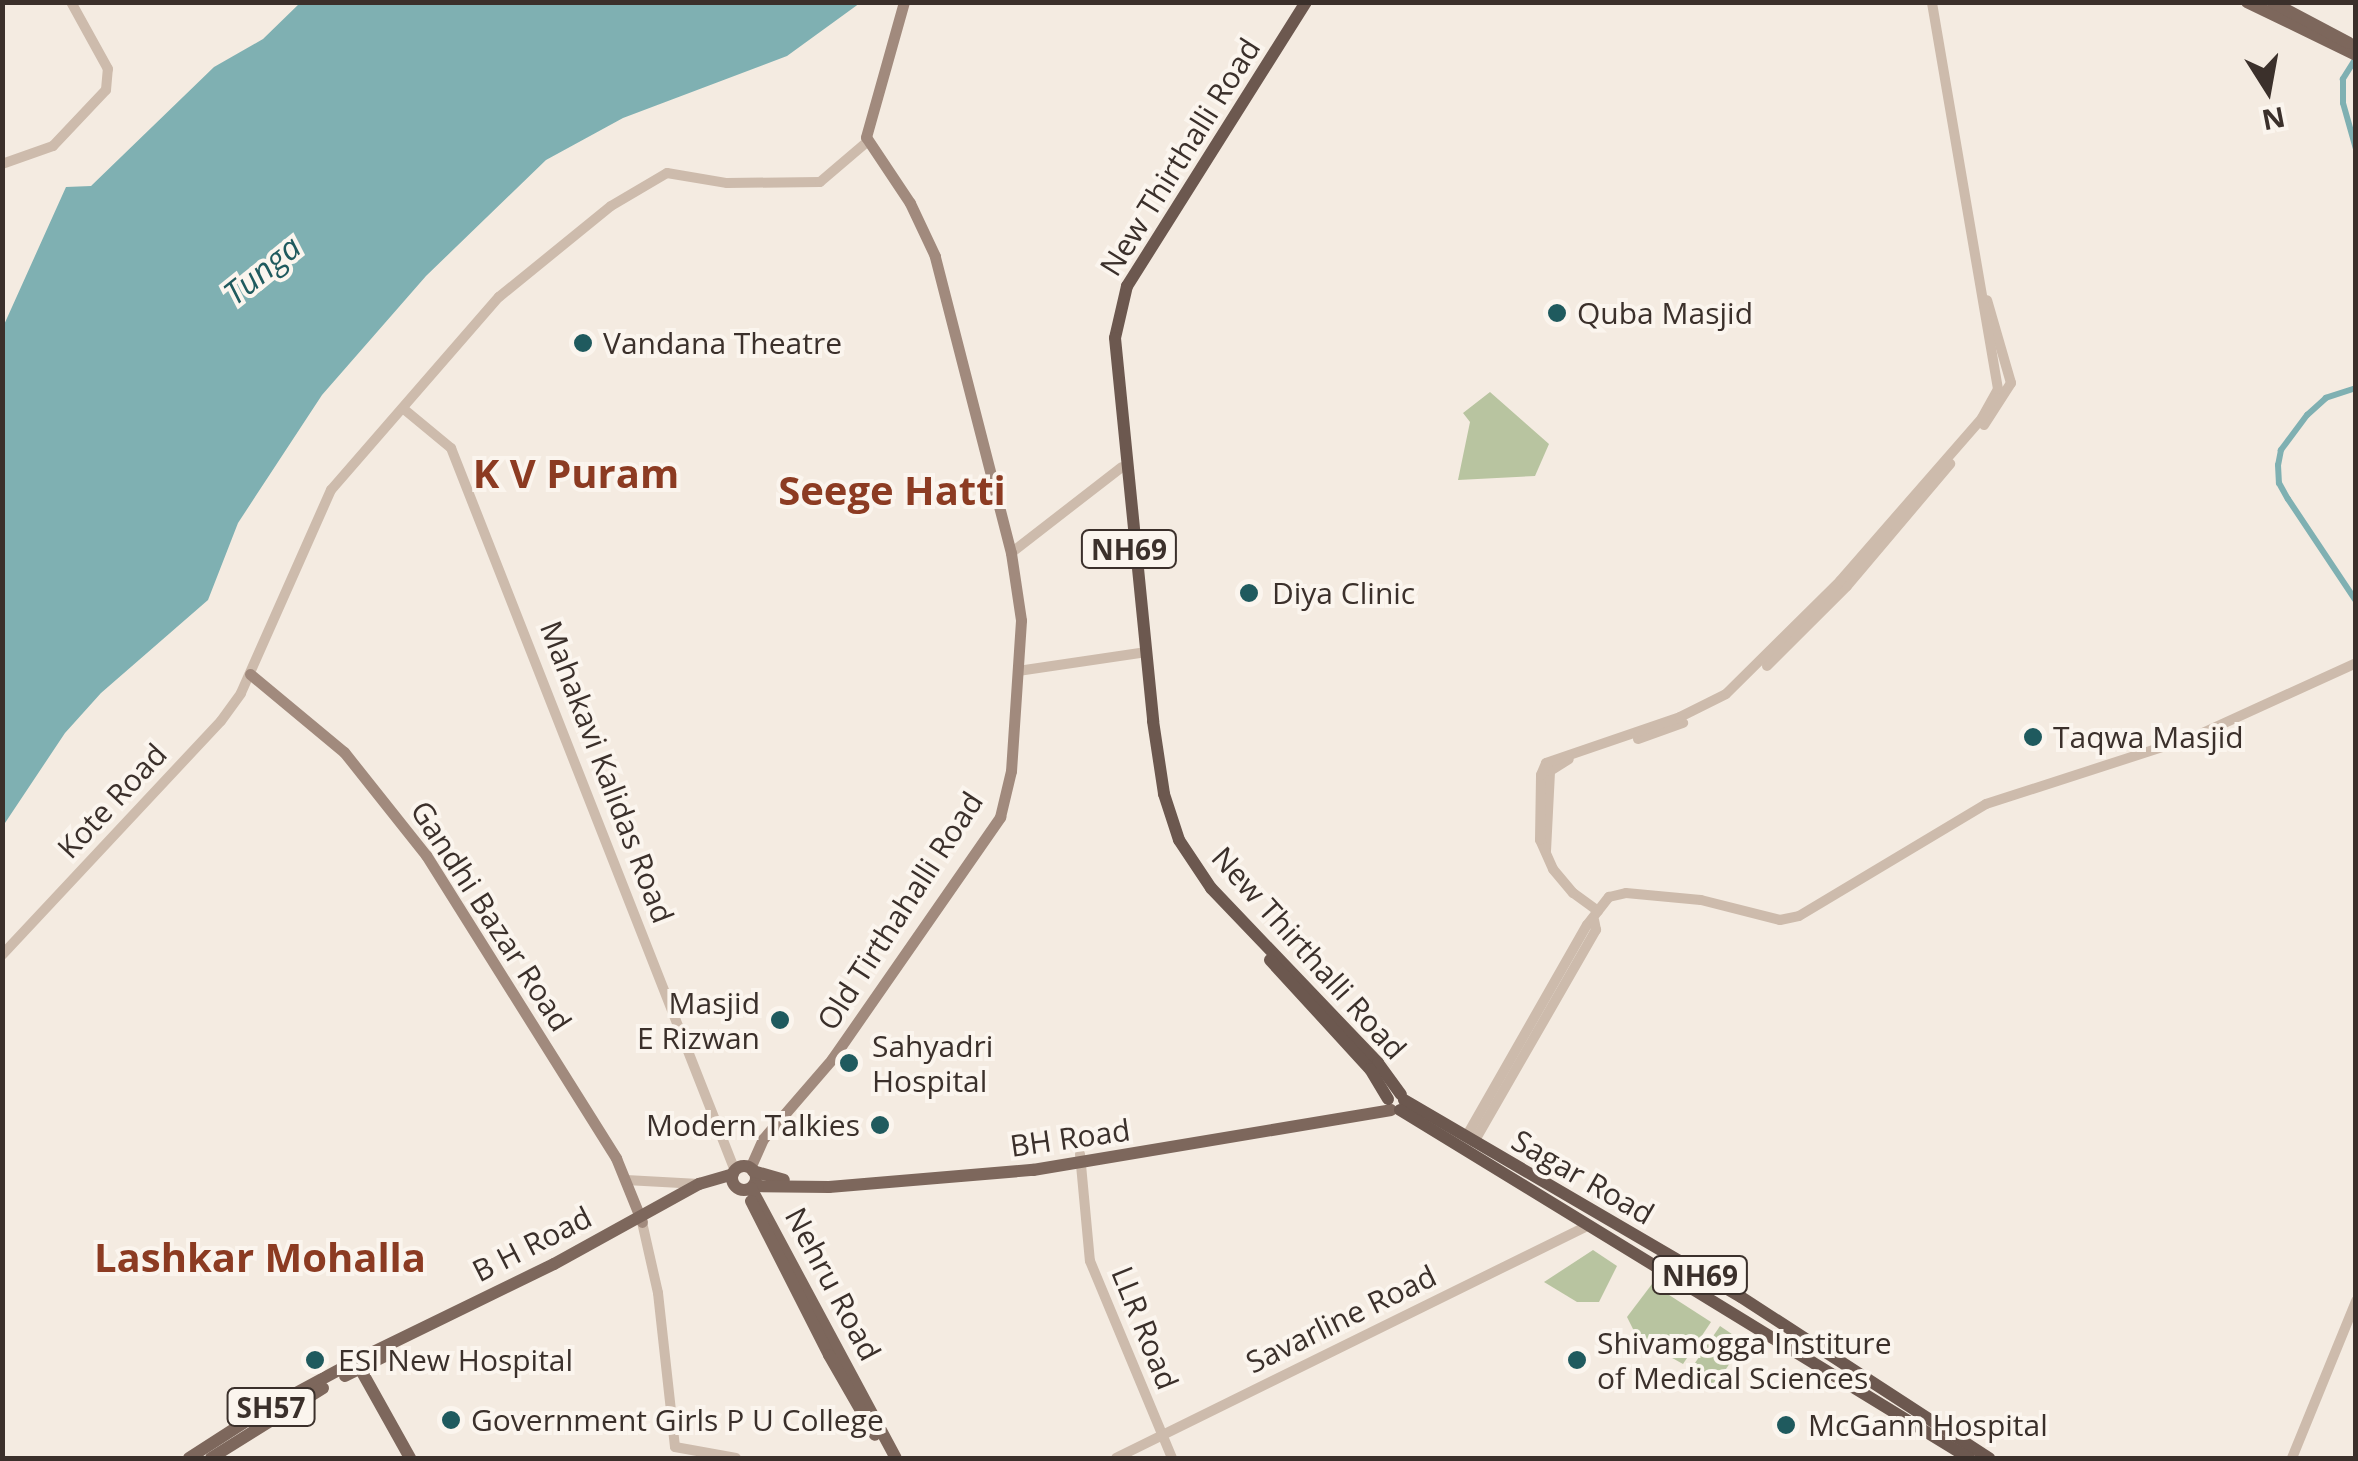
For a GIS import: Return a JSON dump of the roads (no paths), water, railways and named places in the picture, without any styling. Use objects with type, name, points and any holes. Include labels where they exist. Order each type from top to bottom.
[{"type":"highway","name":"New Thirthalli Road","points":[[1306,2],[1140,255],[1120,302],[1115,338],[1158,803],[1183,863],[1370,1070],[1395,1103]]},
{"type":"highway","name":"NH69","points":[[1144,652],[1109,328],[1113,298],[1293,5]]},
{"type":"highway","name":"New Thirthalli Road","points":[[1144,652],[1160,775],[1188,856],[1211,888],[1378,1064],[1395,1103]]},
{"type":"highway","name":"Sagar Road","points":[[1395,1103],[1470,1139],[1741,1297],[1989,1458]]},
{"type":"highway","name":"Sagar Road","points":[[1395,1103],[1969,1458]]},
{"type":"main road","points":[[867,142],[872,107],[904,2]]},
{"type":"main road","points":[[2246,2],[2355,52]]},
{"type":"main road","points":[[2272,2],[2300,14],[2355,52]]},
{"type":"main road","name":"Old Tirthahalli Road","points":[[744,1179],[763,1138],[832,1060],[1000,817],[1011,772],[1022,620],[1011,552],[935,256],[910,202],[867,142]]},
{"type":"main road","name":"Gandhi Bazar Road","points":[[250,674],[344,752],[375,786],[426,855],[626,1180],[641,1219]]},
{"type":"main road","name":"BH Road","points":[[744,1179],[784,1188],[940,1180],[1395,1103]]},
{"type":"main road","name":"BH Road","points":[[744,1179],[828,1179],[1081,1158]]},
{"type":"main road","points":[[641,1219],[700,1184],[744,1179]]},
{"type":"main road","points":[[410,1458],[358,1364],[641,1219],[689,1197],[744,1179]]},
{"type":"main road","name":"Nehru Road","points":[[744,1179],[768,1214],[892,1458]]},
{"type":"main road","name":"Nehru Road","points":[[744,1179],[828,1355],[892,1458]]},
{"type":"main road","points":[[768,1214],[784,1188]]},
{"type":"main road","name":"SH57","points":[[189,1458],[259,1413],[358,1364]]},
{"type":"main road","name":"SH57","points":[[211,1458],[358,1364]]},
{"type":"street","points":[[2,164],[53,146],[106,90],[108,68],[72,2]]},
{"type":"street","points":[[1596,916],[1573,893],[1546,852],[1548,780],[1555,765],[1685,723],[1732,697],[1847,586],[2010,389],[2010,372],[1986,299],[1935,2]]},
{"type":"street","name":"Kote Road","points":[[2,956],[221,721],[250,674],[331,490],[500,297],[611,206],[654,178],[666,173],[727,183],[820,182],[867,142]]},
{"type":"street","name":"Mahakavi Kalidas Road","points":[[405,410],[451,448],[744,1179]]},
{"type":"street","points":[[1011,552],[1122,467]]},
{"type":"street","points":[[1018,671],[1144,652]]},
{"type":"street","points":[[1470,1139],[1606,900],[1626,893],[1700,900],[1780,920],[1800,916],[1986,804],[2196,736],[2356,664]]},
{"type":"street","name":"LLR Road","points":[[1081,1158],[1090,1261],[1172,1458]]},
{"type":"street","points":[[626,1180],[700,1184]]},
{"type":"street","points":[[641,1219],[658,1292],[675,1446],[736,1458]]},
{"type":"street","name":"Savarline Road","points":[[1116,1458],[1589,1225]]},
{"type":"street","points":[[2292,1458],[2356,1301]]},
{"type":"water","name":"Tunga","points":[[301,2],[860,3],[787,56],[623,118],[546,160],[426,276],[322,395],[238,523],[208,600],[101,693],[65,733],[3,826],[3,327],[66,187],[91,186],[214,67],[263,39]]},
{"type":"waterway","points":[[2356,58],[2343,79],[2343,103],[2356,149]]},
{"type":"waterway","points":[[2356,388],[2326,398],[2307,415],[2281,450],[2278,465],[2279,483],[2288,499],[2356,601]]},
{"type":"place","name":"Quba Masjid","points":[[1557,313]]},
{"type":"place","name":"Vandana Theatre","points":[[583,343]]},
{"type":"place","name":"Diya Clinic","points":[[1249,593]]},
{"type":"place","name":"Taqwa Masjid","points":[[2033,737]]},
{"type":"place","name":"Masjid E Rizwan","points":[[780,1020]]},
{"type":"place","name":"Sahyadri Hospital","points":[[849,1063]]},
{"type":"place","name":"Modern Talkies","points":[[880,1125]]},
{"type":"place","name":"ESI New Hospital","points":[[315,1360]]},
{"type":"place","name":"Shivamogga Institure of Medical Sciences","points":[[1577,1360]]},
{"type":"place","name":"Government Girls P U College","points":[[451,1420]]},
{"type":"place","name":"McGann Hospital","points":[[1786,1425]]},
{"type":"district","name":"K V Puram","points":[[576,473]]},
{"type":"district","name":"Seege Hatti","points":[[892,490]]},
{"type":"district","name":"Lashkar Mohalla","points":[[260,1257]]}]
